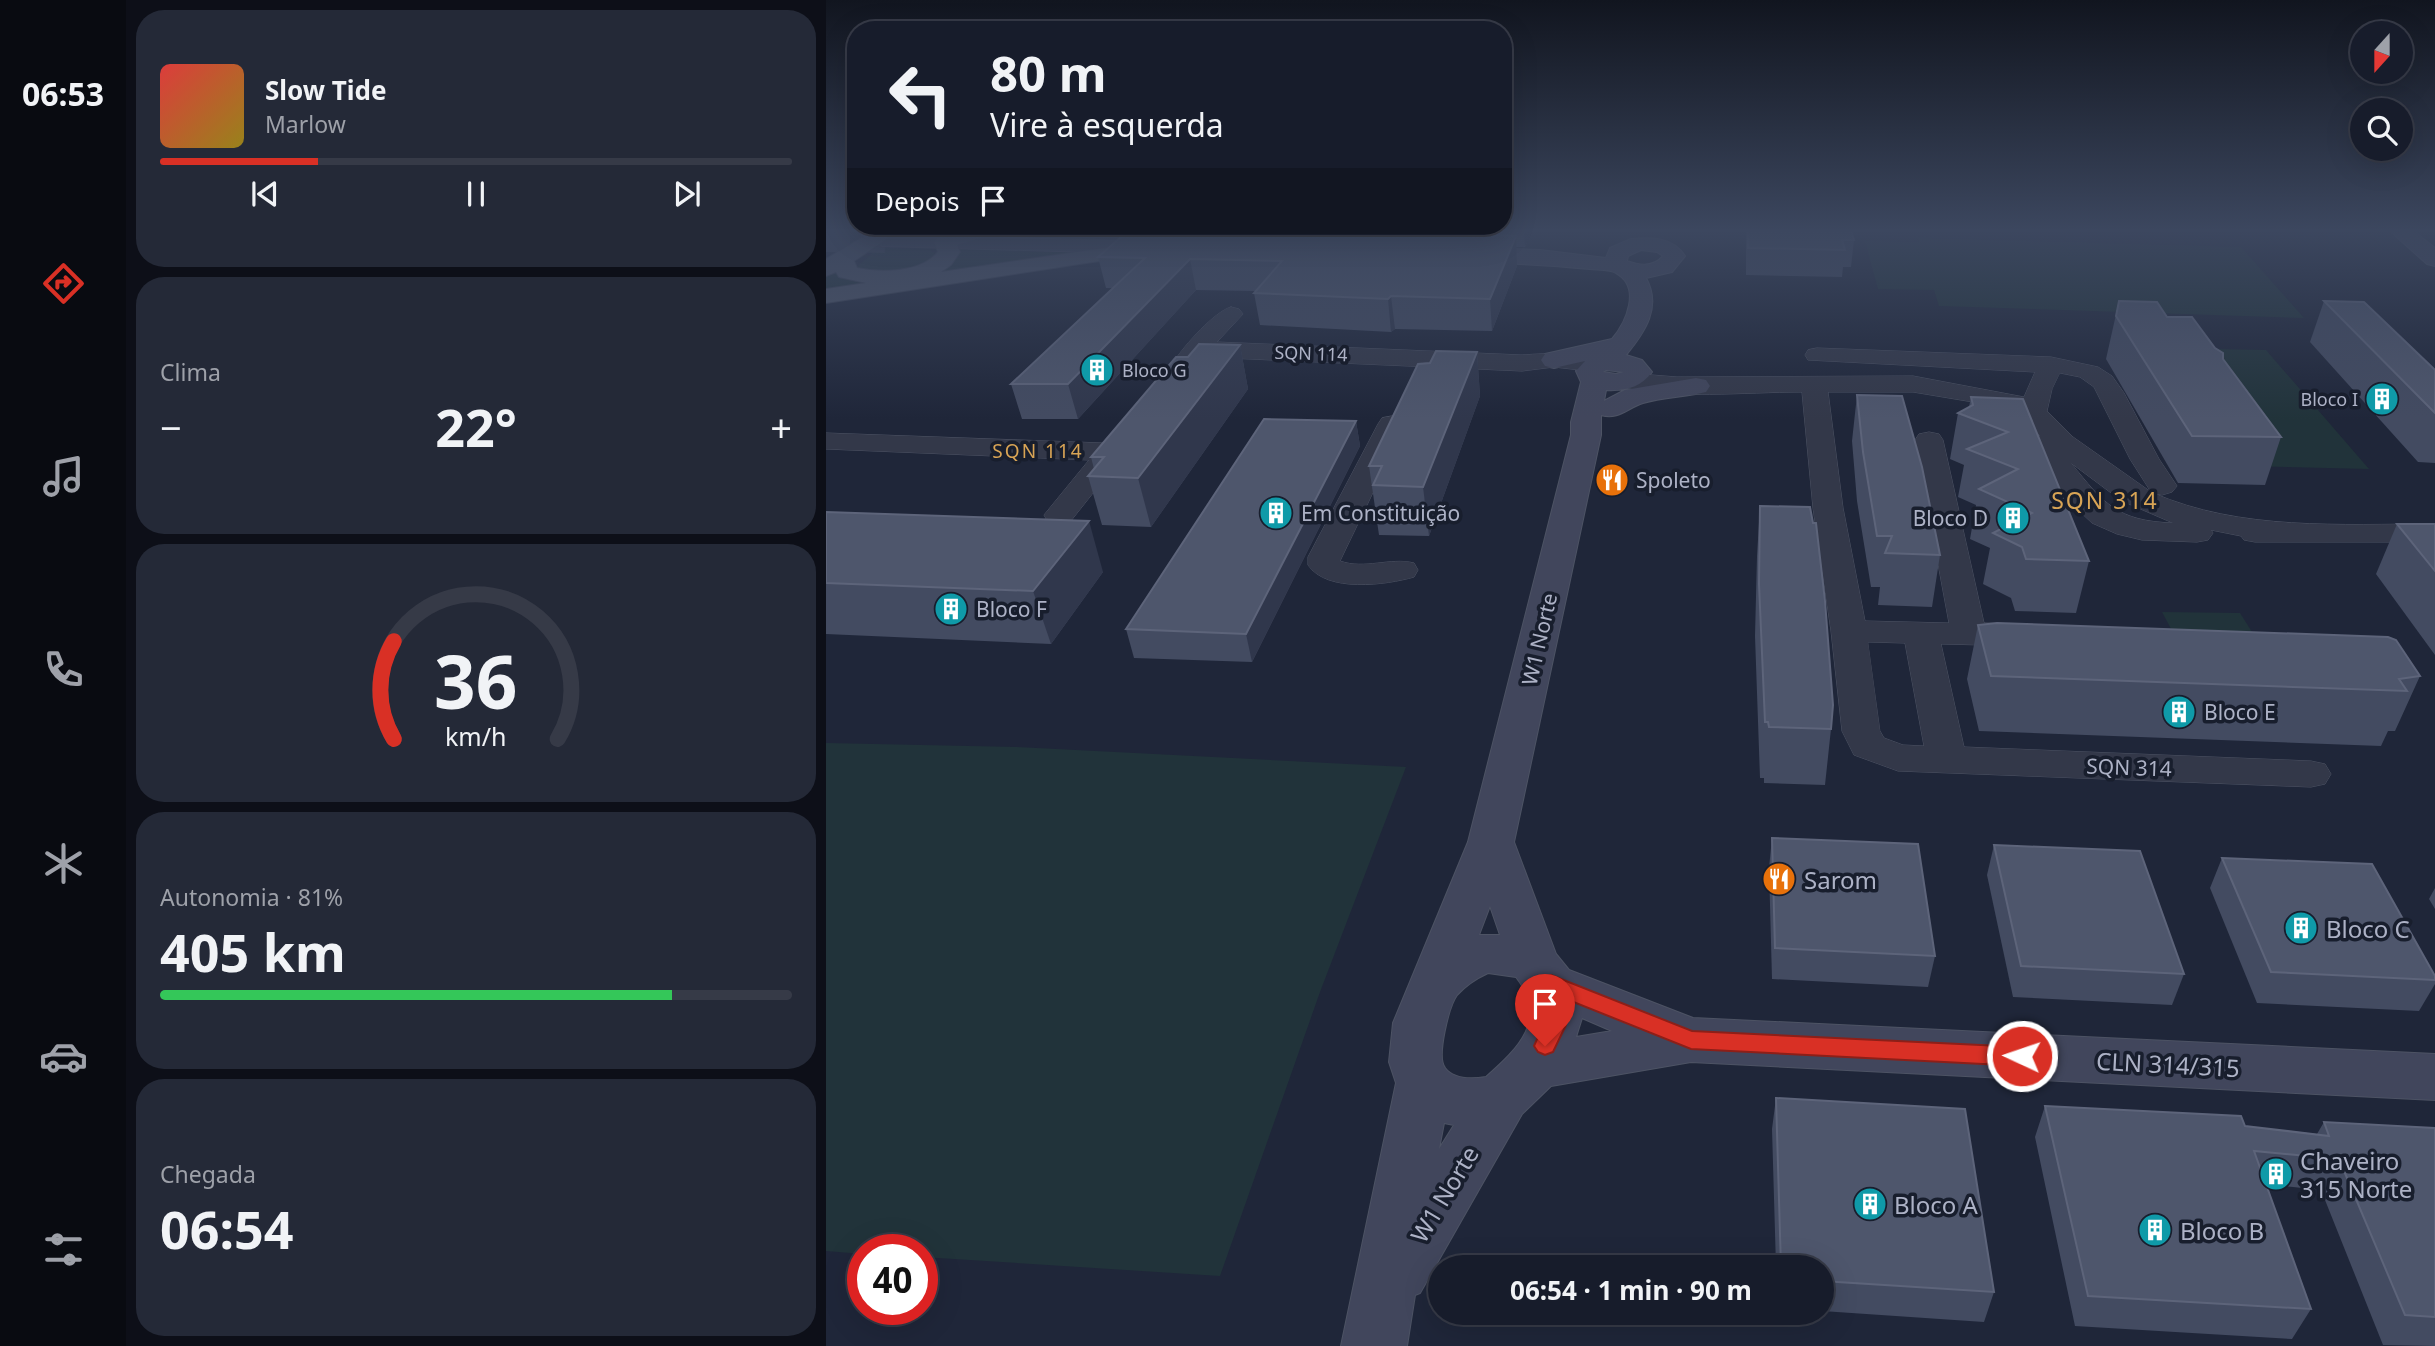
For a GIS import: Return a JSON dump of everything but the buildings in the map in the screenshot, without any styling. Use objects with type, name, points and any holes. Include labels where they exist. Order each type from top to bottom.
[{"type":"main road","points":[[826,296],[847,293]]},
{"type":"street","name":"W1 Norte","points":[[1436,984],[1491,842],[1594,425],[1615,370],[1641,314],[1639,293]]},
{"type":"street","name":"W1 Norte","points":[[1615,370],[1653,315],[1658,293]]},
{"type":"street","points":[[1170,380],[1231,314]]},
{"type":"street","name":"SQN 114","points":[[1196,349],[1415,378],[1541,361],[1615,370]]},
{"type":"street","points":[[1817,355],[2023,400],[2099,514],[2123,526],[2174,523],[2279,533],[2435,533]]},
{"type":"street","points":[[1541,361],[1706,385]]},
{"type":"street","points":[[1594,425],[1635,396],[1706,385],[1913,384],[2023,400],[2083,370],[2103,381],[2150,471],[2162,486]]},
{"type":"street","points":[[1402,569],[1392,573],[1339,572],[1324,565],[1324,557],[1415,378]]},
{"type":"street","name":"SQN 314","points":[[1814,384],[1828,508],[1849,631],[1861,731],[1868,746],[1898,758],[2311,774]]},
{"type":"street","points":[[1059,515],[1136,421]]},
{"type":"street","points":[[1930,440],[1968,632]]},
{"type":"street","points":[[826,441],[1110,452]]},
{"type":"street","points":[[1849,631],[2066,636]]},
{"type":"street","points":[[1921,632],[1947,760]]},
{"type":"street","points":[[1491,842],[1556,1004],[1555,1025],[1519,1082],[1482,1102],[1449,1101],[1423,1083],[1416,1062],[1419,1023],[1436,984],[1461,963],[1483,953],[1514,956],[1542,973]]},
{"type":"street","name":"CLN 314/315","points":[[1542,973],[1691,1040]]},
{"type":"street","name":"CLN 314/315","points":[[1519,1082],[1691,1040],[2435,1077]]},
{"type":"street","name":"W1 Norte","points":[[1380,1319],[1519,1082]]},
{"type":"street","name":"W1 Norte","points":[[1380,1319],[1423,1083]]},
{"type":"shaded area","points":[[1935,293],[2282,293],[2304,318],[1939,306]]},
{"type":"shaded area","points":[[2160,348],[2266,350],[2369,469],[2244,466]]},
{"type":"shaded area","points":[[2162,612],[2240,613],[2266,654],[2184,653]]},
{"type":"shaded area","points":[[826,743],[1017,747],[1406,767],[1320,992],[1220,1276],[938,1258],[938,1234],[847,1234],[847,1253],[826,1251]]},
{"type":"place","name":"Bloco G","points":[[1097,370]]},
{"type":"place","name":"Bloco I","points":[[2382,399]]},
{"type":"place","name":"Spoleto","points":[[1612,480]]},
{"type":"place","name":"Em Constituição","points":[[1276,513]]},
{"type":"place","name":"Bloco D","points":[[2013,518]]},
{"type":"place","name":"Bloco F","points":[[951,609]]},
{"type":"place","name":"Bloco E","points":[[2179,712]]},
{"type":"place","name":"Sarom","points":[[1779,879]]},
{"type":"place","name":"Bloco C","points":[[2301,928]]},
{"type":"place","name":"Chaveiro 315 Norte","points":[[2276,1174]]},
{"type":"place","name":"Bloco A","points":[[1870,1204]]},
{"type":"place","name":"Bloco B","points":[[2155,1230]]},
{"type":"district","name":"SQN 114","points":[[1038,451]]},
{"type":"district","name":"SQN 314","points":[[2105,500]]},
{"type":"route","points":[[1545,1046],[1555,1025],[1556,1004],[1551,984],[1691,1040],[2022,1056]]}]
